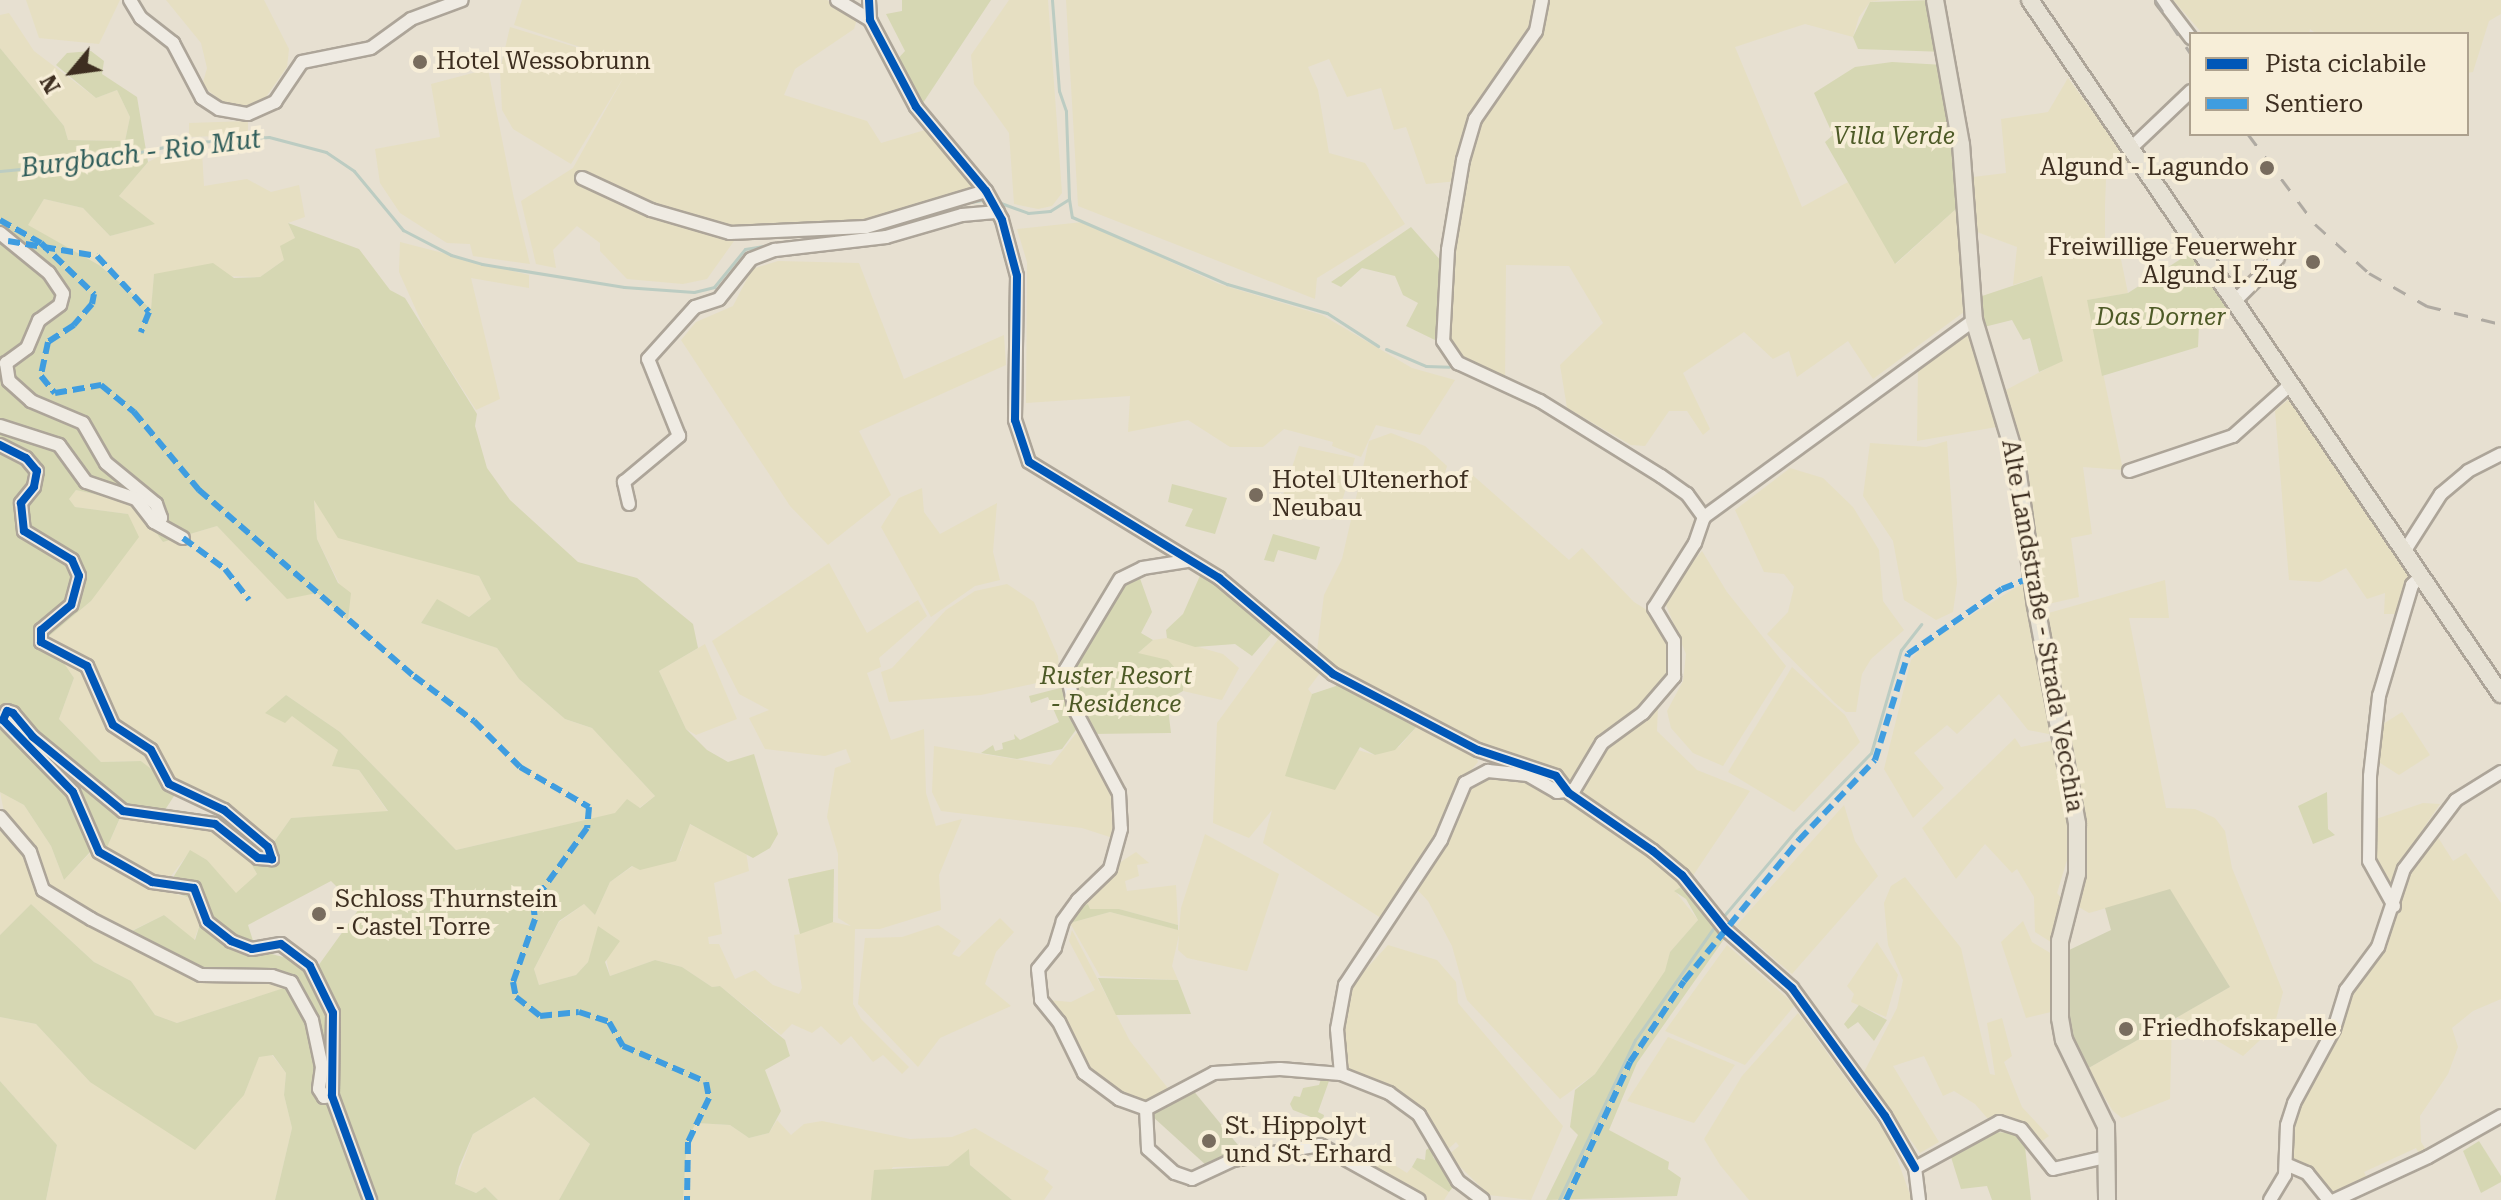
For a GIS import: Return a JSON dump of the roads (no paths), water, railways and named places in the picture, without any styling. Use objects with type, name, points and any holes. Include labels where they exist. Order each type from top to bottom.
[{"type":"main road","name":"Alte Landstraße - Strada Vecchia","points":[[1935,0],[1961,144],[1974,320],[2016,459],[2036,606],[2077,824],[2077,874],[2060,941],[2060,1018],[2064,1040],[2106,1126],[2107,1200]]},
{"type":"main road","points":[[2030,0],[2501,694]]},
{"type":"street","points":[[130,0],[141,18],[173,43],[202,98],[219,109],[248,114],[275,102],[302,62],[371,48],[411,19],[462,0]]},
{"type":"street","points":[[837,0],[870,20]]},
{"type":"street","points":[[869,0],[870,20],[916,107],[986,191],[998,212],[1017,276],[1015,420],[1026,458],[1251,601],[1333,674],[1478,750],[1556,776],[1569,793]]},
{"type":"street","points":[[1542,0],[1536,31],[1479,111],[1463,160],[1448,250],[1443,341],[1458,363],[1540,401],[1661,476],[1687,494],[1704,517]]},
{"type":"street","points":[[2162,0],[2189,35]]},
{"type":"street","points":[[2130,149],[2189,93]]},
{"type":"street","points":[[582,178],[651,210],[730,233],[866,227],[986,191]]},
{"type":"street","points":[[629,504],[624,482],[679,436],[648,359],[695,307],[719,299],[751,259],[775,250],[886,237],[962,215],[998,212]]},
{"type":"street","points":[[0,233],[49,273],[63,294],[60,305],[39,320],[27,348],[6,363],[4,374],[31,401],[83,423],[106,463],[161,509],[161,518],[154,522]]},
{"type":"street","points":[[2234,302],[2278,258]]},
{"type":"street","points":[[1569,793],[1602,743],[1643,713],[1676,672],[1674,641],[1654,608],[1695,543],[1704,517],[1974,320]]},
{"type":"street","points":[[2129,471],[2233,436],[2290,385]]},
{"type":"street","points":[[0,426],[59,445],[86,482],[136,499],[154,522],[183,538]]},
{"type":"street","points":[[0,445],[26,458],[37,471],[34,487],[21,503],[24,531],[72,560],[79,576],[71,605],[41,630],[41,642],[87,666],[113,725],[151,750],[169,784],[224,810],[268,847],[272,859],[258,858],[215,824],[123,811],[33,737],[13,713],[5,713],[5,724],[73,792],[99,852],[152,882],[194,888],[210,927],[231,941],[252,949],[281,944],[310,966],[333,1013],[332,1096],[370,1200]]},
{"type":"street","points":[[2404,552],[2441,494],[2468,471],[2501,454]]},
{"type":"street","points":[[1187,561],[1143,568],[1120,579],[1066,669],[1075,710],[1122,804],[1121,829],[1110,869],[1078,900],[1037,976],[1041,1000],[1059,1022],[1084,1073],[1119,1099],[1146,1109],[1214,1073],[1280,1069],[1341,1074],[1389,1093],[1419,1115],[1458,1181],[1483,1200]]},
{"type":"street","points":[[2394,906],[2369,861],[2370,776],[2379,696],[2412,585],[2420,577]]},
{"type":"street","points":[[1341,1074],[1337,1029],[1345,985],[1441,840],[1465,783],[1474,774],[1488,771],[1528,775],[1569,793],[1673,868],[1724,928],[1800,997],[1885,1116],[1915,1168],[1919,1200]]},
{"type":"street","points":[[2270,1200],[2288,1165],[2287,1125],[2294,1103],[2334,1029],[2346,990],[2374,956],[2394,906],[2404,869],[2438,818],[2473,787],[2501,772]]},
{"type":"street","points":[[0,817],[30,852],[43,890],[91,919],[201,975],[280,976],[291,982],[312,1020],[322,1067],[319,1089],[324,1097],[332,1096]]},
{"type":"street","points":[[1146,1109],[1150,1152],[1192,1179],[1233,1160],[1320,1145],[1419,1200]]},
{"type":"street","points":[[2335,1200],[2428,1157],[2501,1116]]},
{"type":"street","points":[[1915,1168],[1999,1122],[2021,1129],[2053,1169],[2105,1157]]},
{"type":"street","points":[[2288,1165],[2307,1173],[2329,1200]]},
{"type":"waterway","name":"Burgbach - Rio Mut","points":[[998,202],[1028,213],[1050,211],[1069,199],[1066,111],[1059,91],[1052,0]]},
{"type":"waterway","name":"Burgbach - Rio Mut","points":[[0,171],[93,162],[183,143],[269,137],[326,152],[354,171],[403,230],[451,255],[482,264],[624,287],[694,292],[714,287],[745,249],[776,244]]},
{"type":"waterway","points":[[1069,199],[1072,217],[1227,284],[1327,313],[1378,346]]},
{"type":"waterway","name":"Burgbach - Rio Mut","points":[[971,202],[982,200]]},
{"type":"waterway","name":"Burgbach - Rio Mut","points":[[836,237],[856,233]]},
{"type":"waterway","points":[[1386,349],[1426,366],[1449,367]]},
{"type":"waterway","points":[[1722,918],[1796,830],[1871,753],[1901,650],[1921,624]]},
{"type":"waterway","points":[[1559,1200],[1635,1040],[1717,923]]},
{"type":"railway","points":[[2155,0],[2189,51]]},
{"type":"railway","points":[[2249,136],[2315,224],[2369,273],[2427,306],[2501,324]]},
{"type":"place","name":"Hotel Wessobrunn","points":[[420,62]]},
{"type":"place","name":"Algund - Lagundo","points":[[2267,168]]},
{"type":"place","name":"Freiwillige Feuerwehr Algund I. Zug","points":[[2313,262]]},
{"type":"place","name":"Hotel Ultenerhof Neubau","points":[[1256,495]]},
{"type":"place","name":"Schloss Thurnstein - Castel Torre","points":[[319,914]]},
{"type":"place","name":"Friedhofskapelle","points":[[2126,1029]]},
{"type":"place","name":"St. Hippolyt und St. Erhard","points":[[1209,1141]]},
{"type":"park label","name":"Villa Verde","points":[[1894,137]]},
{"type":"park label","name":"Das Dorner","points":[[2161,318]]},
{"type":"park label","name":"Ruster Resort - Residence","points":[[1116,691]]}]
